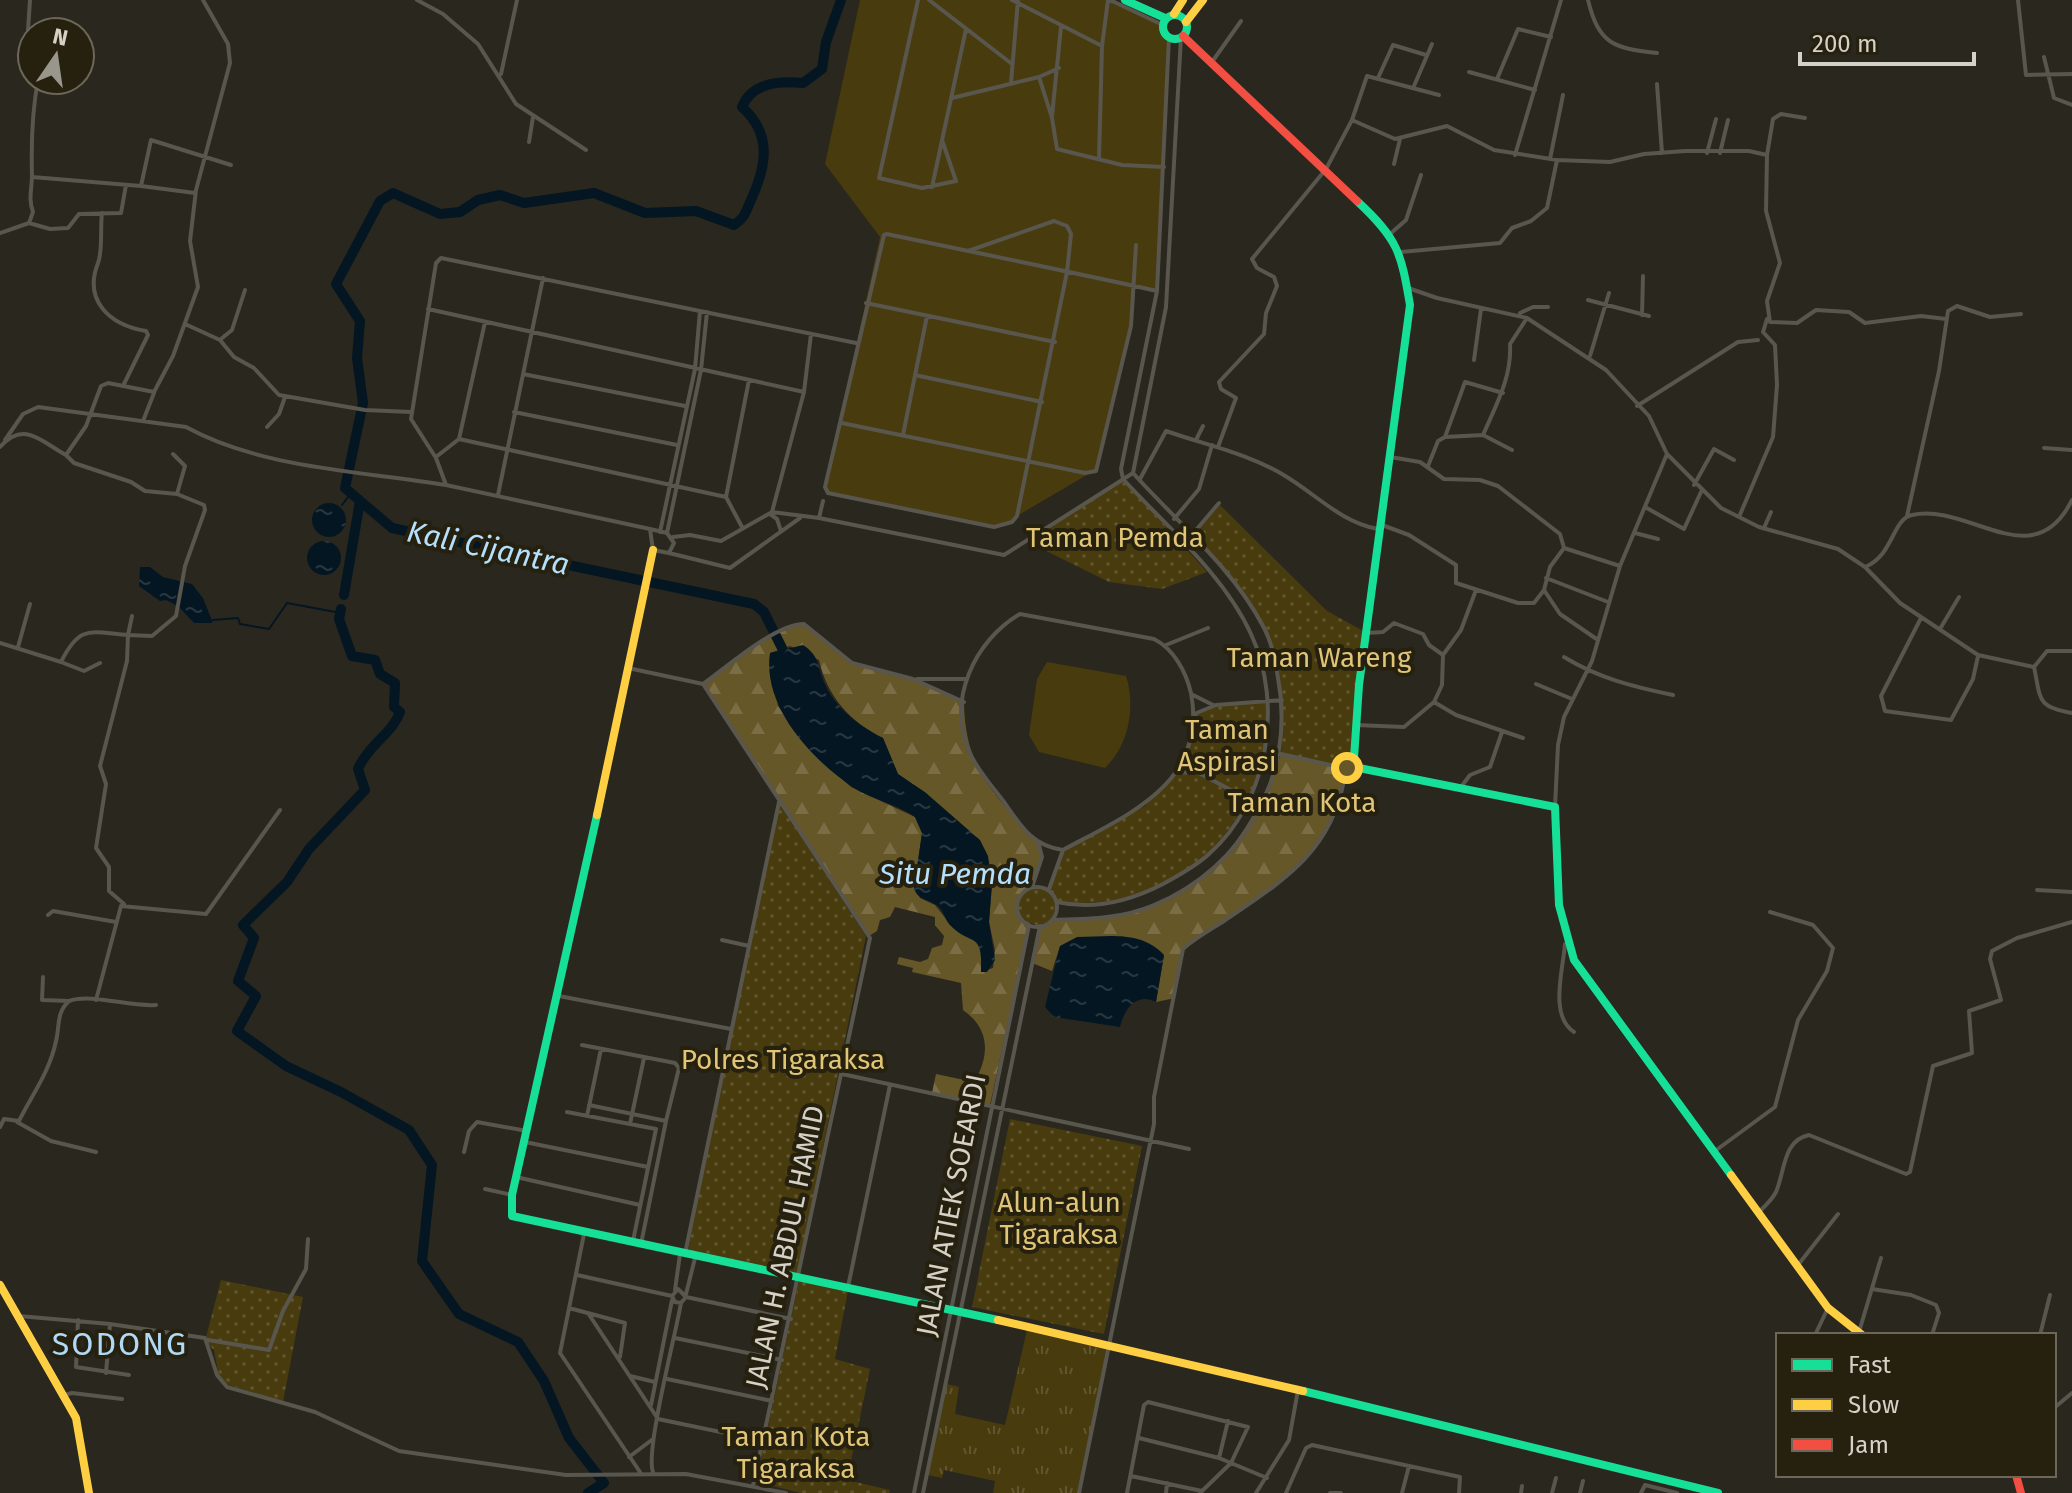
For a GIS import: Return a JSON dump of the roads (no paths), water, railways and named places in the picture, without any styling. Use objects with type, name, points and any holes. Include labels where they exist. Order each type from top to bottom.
[{"type":"street","points":[[143,421],[198,287],[190,241],[196,193],[230,63],[228,44],[203,0]]},
{"type":"street","points":[[417,0],[443,14],[478,44],[516,104],[586,150]]},
{"type":"street","points":[[501,76],[517,0]]},
{"type":"street","points":[[918,0],[879,178],[932,188],[956,180],[942,140]]},
{"type":"street","points":[[929,0],[1012,64]]},
{"type":"street","points":[[1099,159],[1102,46],[1109,0],[1186,22]]},
{"type":"street","points":[[1125,0],[1167,19]]},
{"type":"street","points":[[1032,887],[1048,890],[1057,902],[1081,905],[1113,903],[1150,891],[1186,871],[1212,852],[1247,799],[1261,765],[1268,731],[1268,701],[1251,633],[1225,590],[1123,479],[1121,469],[1157,291],[1169,37],[1167,19],[1183,0]]},
{"type":"street","points":[[2,445],[23,414],[38,407],[91,412],[186,427],[236,448],[344,471],[498,495],[670,535],[721,541],[771,513],[819,518],[997,556],[1010,553],[1133,473],[1166,307],[1182,36],[1186,22],[1203,0]]},
{"type":"street","points":[[1515,155],[1561,0]]},
{"type":"street","points":[[1588,0],[1602,36],[1611,43],[1631,50],[1657,53]]},
{"type":"street","points":[[2018,0],[2026,75],[2048,77],[2072,74]]},
{"type":"street","points":[[1011,83],[1016,1],[1102,46]]},
{"type":"street","points":[[1211,64],[1241,21]]},
{"type":"street","points":[[1052,118],[1061,27]]},
{"type":"street","points":[[932,188],[966,29]]},
{"type":"street","points":[[1497,79],[1518,29],[1551,37]]},
{"type":"street","points":[[1169,37],[1182,36],[1326,169],[1390,234],[1401,252],[1410,305],[1379,527],[1356,725],[1354,758],[1359,768]]},
{"type":"street","points":[[1414,87],[1432,44]]},
{"type":"street","points":[[1378,78],[1393,45],[1426,55]]},
{"type":"street","points":[[2044,57],[2054,98],[2072,105]]},
{"type":"street","points":[[952,98],[1039,77],[1059,68]]},
{"type":"street","points":[[1469,72],[1535,90]]},
{"type":"street","points":[[1218,447],[1236,398],[1221,389],[1219,382],[1264,334],[1266,313],[1277,286],[1274,277],[1257,268],[1252,259],[1326,169],[1352,120],[1367,76],[1439,95]]},
{"type":"street","points":[[1039,77],[1052,118],[1057,149],[1133,166],[1164,167]]},
{"type":"street","points":[[1657,84],[1662,153]]},
{"type":"street","points":[[1550,159],[1563,95]]},
{"type":"street","points":[[29,223],[33,212],[28,198],[32,177],[29,151],[36,96]]},
{"type":"street","points":[[1739,517],[1759,464],[1769,449],[1776,423],[1775,345],[1763,332],[1771,280],[1780,263],[1766,211],[1767,155],[1773,119],[1781,114],[1805,118]]},
{"type":"street","points":[[529,142],[533,117]]},
{"type":"street","points":[[1707,153],[1716,119]]},
{"type":"street","points":[[1352,120],[1385,136],[1400,139],[1447,126],[1481,145],[1515,155],[1557,160],[1610,162],[1662,153],[1767,155]]},
{"type":"street","points":[[1720,153],[1728,120]]},
{"type":"street","points":[[1394,164],[1400,139]]},
{"type":"street","points":[[141,186],[151,140],[231,165]]},
{"type":"street","points":[[1401,252],[1500,243],[1512,228],[1531,221],[1547,208],[1557,160]]},
{"type":"street","points":[[1390,234],[1399,230],[1406,220],[1421,175]]},
{"type":"street","points":[[32,177],[196,193]]},
{"type":"street","points":[[0,233],[29,223],[50,229],[68,228],[76,215],[122,212],[126,185]]},
{"type":"street","points":[[102,213],[99,260],[92,279],[97,300],[103,312],[113,321],[146,331],[148,335],[123,386]]},
{"type":"street","points":[[968,251],[1059,222],[1071,234],[1067,272],[1055,342],[1017,516],[1006,525],[994,527],[831,494],[825,487],[842,423],[856,343],[884,235],[968,251],[1067,272],[1135,286],[1157,291]]},
{"type":"street","points":[[842,423],[1085,473],[1096,471],[1129,337],[1136,245]]},
{"type":"street","points":[[446,485],[436,458],[412,422],[411,412],[436,263],[441,258],[856,343]]},
{"type":"street","points":[[1642,315],[1643,276]]},
{"type":"street","points":[[498,495],[543,278]]},
{"type":"street","points":[[1407,287],[1481,309],[1519,313],[1590,356],[1658,430],[1667,454],[1694,485],[1721,508],[1764,528],[1838,549],[1865,567],[1900,603],[1978,655],[2034,667]]},
{"type":"street","points":[[220,340],[232,330],[245,290]]},
{"type":"street","points":[[1590,356],[1609,293]]},
{"type":"street","points":[[1588,300],[1649,316]]},
{"type":"street","points":[[866,303],[1055,342]]},
{"type":"street","points":[[1519,313],[1533,307],[1548,307]]},
{"type":"street","points":[[1865,567],[1883,556],[1899,523],[1907,516],[1939,371],[1946,319],[1953,307],[1990,317],[2021,314]]},
{"type":"street","points":[[428,309],[804,392]]},
{"type":"street","points":[[1474,360],[1481,309]]},
{"type":"street","points":[[1767,319],[1781,324],[1797,323],[1816,310],[1849,312],[1865,323],[1921,316],[1946,319]]},
{"type":"street","points":[[660,532],[685,406],[698,369],[700,311]]},
{"type":"street","points":[[669,553],[674,543],[670,535],[676,488],[707,312]]},
{"type":"street","points":[[903,436],[927,316]]},
{"type":"street","points":[[1483,435],[1503,393],[1512,356],[1510,344],[1527,318]]},
{"type":"street","points":[[436,458],[459,439],[485,322]]},
{"type":"street","points":[[185,324],[220,340],[234,357],[254,368],[273,391],[285,397],[365,410],[411,412]]},
{"type":"street","points":[[771,513],[804,392],[811,334]]},
{"type":"street","points":[[1637,406],[1738,342],[1758,340]]},
{"type":"street","points":[[523,374],[685,406]]},
{"type":"street","points":[[915,375],[1042,402]]},
{"type":"street","points":[[743,528],[726,497],[749,380]]},
{"type":"street","points":[[1445,437],[1465,382],[1503,393]]},
{"type":"street","points":[[66,455],[91,412],[101,386],[123,386],[154,392]]},
{"type":"street","points":[[267,427],[279,414],[285,397]]},
{"type":"street","points":[[514,412],[677,445]]},
{"type":"street","points":[[1196,440],[1203,426]]},
{"type":"street","points":[[1140,480],[1164,431],[1240,453],[1283,475],[1343,518],[1409,535],[1456,567],[1454,582],[1534,603],[1544,590],[1546,578],[1564,548],[1560,534],[1498,486],[1480,480],[1444,479],[1428,466],[1390,457]]},
{"type":"street","points":[[2,445],[25,433],[36,434],[74,463],[131,482],[145,491],[177,494],[204,505],[205,510],[185,566],[176,616],[152,636],[83,632],[74,639],[61,662]]},
{"type":"street","points":[[1428,466],[1438,441],[1445,437],[1483,435],[1512,450]]},
{"type":"street","points":[[459,439],[726,497]]},
{"type":"street","points":[[1174,519],[1199,489],[1212,445]]},
{"type":"street","points":[[2044,448],[2072,450]]},
{"type":"street","points":[[1694,485],[1714,449],[1734,460]]},
{"type":"street","points":[[173,454],[185,466],[177,494]]},
{"type":"street","points":[[1574,1032],[1565,1026],[1560,1015],[1565,941],[1558,889],[1555,807],[1558,745],[1572,699],[1587,671],[1598,640],[1620,566],[1667,454]]},
{"type":"street","points":[[1039,845],[1063,850],[1145,806],[1175,773],[1183,758],[1189,745],[1194,714],[1186,675],[1166,645],[1154,639],[1020,614],[979,650],[967,679],[964,738],[970,754],[1039,845],[1042,857],[1032,887],[1021,895],[1017,907],[1029,925],[1040,926],[1052,920],[1118,917],[1154,905],[1191,885],[1239,842],[1261,806],[1281,754],[1282,700],[1264,627],[1234,581],[1133,473]]},
{"type":"street","points":[[1645,507],[1684,529],[1701,492]]},
{"type":"street","points":[[1907,516],[1933,516],[2016,537],[2030,536],[2059,521],[2072,500]]},
{"type":"street","points":[[819,518],[823,501]]},
{"type":"street","points":[[1191,536],[1219,503]]},
{"type":"street","points":[[1764,528],[1771,512]]},
{"type":"street","points":[[771,513],[777,519],[781,532]]},
{"type":"street","points":[[653,550],[730,568],[802,517]]},
{"type":"street","points":[[650,529],[653,550],[559,996],[512,1195],[513,1217],[1109,1344],[1718,1493]]},
{"type":"street","points":[[1635,533],[1658,539]]},
{"type":"street","points":[[1564,548],[1620,566]]},
{"type":"street","points":[[1546,578],[1608,602]]},
{"type":"street","points":[[1356,725],[1404,727],[1434,702],[1442,685],[1443,655],[1461,630],[1476,589]]},
{"type":"street","points":[[1544,590],[1560,614],[1598,640]]},
{"type":"street","points":[[1940,629],[1959,597]]},
{"type":"street","points":[[18,647],[30,604]]},
{"type":"street","points":[[132,616],[127,661],[100,766],[106,784],[96,848],[109,867],[109,891],[124,904],[206,914],[248,850],[280,810]]},
{"type":"street","points":[[1921,618],[1881,696],[1885,711],[1951,720],[1973,679],[1978,655]]},
{"type":"street","points":[[1367,633],[1383,632],[1394,623],[1423,634],[1431,647],[1443,655]]},
{"type":"street","points":[[627,668],[703,684],[791,626],[810,626],[852,663],[913,679],[964,702]]},
{"type":"street","points":[[1166,645],[1208,628]]},
{"type":"street","points":[[0,643],[61,662],[77,671],[100,663]]},
{"type":"street","points":[[2072,651],[2047,651],[2034,667],[2040,699],[2045,706],[2072,713]]},
{"type":"street","points":[[1564,657],[1587,671],[1673,695]]},
{"type":"street","points":[[913,679],[967,679]]},
{"type":"street","name":"JALAN H. ABDUL HAMID","points":[[703,684],[870,938],[753,1486]]},
{"type":"street","points":[[1536,684],[1572,699]]},
{"type":"street","points":[[1191,694],[1201,702],[1216,705],[1282,700]]},
{"type":"street","points":[[1434,702],[1523,738]]},
{"type":"street","points":[[1194,714],[1216,705]]},
{"type":"street","points":[[1458,790],[1470,775],[1490,767],[1502,732]]},
{"type":"street","points":[[1281,754],[1335,766]]},
{"type":"street","points":[[1335,766],[1342,757],[1354,758]]},
{"type":"street","points":[[1183,758],[1197,772],[1261,806]]},
{"type":"street","points":[[1335,766],[1337,775],[1344,780],[1354,778],[1359,768]]},
{"type":"street","points":[[1359,768],[1555,807]]},
{"type":"street","points":[[1175,773],[1197,772]]},
{"type":"street","points":[[1079,1493],[1151,1140],[1154,1097],[1183,949],[1277,885],[1310,854],[1326,836],[1340,802],[1344,780]]},
{"type":"street","points":[[651,1407],[779,802]]},
{"type":"street","points":[[1048,890],[1063,850]]},
{"type":"street","points":[[2037,890],[2072,892]]},
{"type":"street","points":[[1052,920],[1057,902]]},
{"type":"street","points":[[96,1000],[119,908],[124,904]]},
{"type":"street","points":[[48,915],[53,911],[116,922]]},
{"type":"street","points":[[1715,1151],[1775,1107],[1802,1009],[1833,958],[1833,948],[1813,925],[1770,912]]},
{"type":"street","points":[[1759,1212],[1772,1199],[1791,1145],[1798,1137],[1809,1135],[1906,1174],[1910,1172],[1933,1066],[1972,1053],[1969,1011],[2002,998],[1990,959],[1992,951],[2017,938],[2072,922]]},
{"type":"street","name":"JALAN ATIEK SOEARDI","points":[[914,1493],[990,1105],[1029,925]]},
{"type":"street","name":"JALAN ATIEK SOEARDI","points":[[923,1493],[1040,926]]},
{"type":"street","points":[[722,940],[749,946]]},
{"type":"street","points":[[1565,941],[1582,974],[1828,1308],[1860,1333]]},
{"type":"street","points":[[43,977],[42,1000],[96,1000],[131,1007],[156,1005]]},
{"type":"street","points":[[559,996],[731,1029]]},
{"type":"street","points":[[17,1122],[44,1078],[55,1044],[59,1013],[69,1001]]},
{"type":"street","points":[[582,1045],[675,1063],[679,1068],[636,1244]]},
{"type":"street","points":[[587,1116],[601,1049]]},
{"type":"street","points":[[630,1124],[644,1058]]},
{"type":"street","points":[[842,1074],[1189,1149]]},
{"type":"street","points":[[848,1289],[878,1156],[890,1085]]},
{"type":"street","points":[[589,1105],[666,1121]]},
{"type":"street","points":[[567,1112],[656,1129],[640,1205],[636,1244]]},
{"type":"street","points":[[0,1127],[4,1119],[17,1122],[51,1141],[96,1152]]},
{"type":"street","points":[[464,1152],[469,1131],[477,1122],[527,1131]]},
{"type":"street","points":[[525,1142],[648,1167]]},
{"type":"street","points":[[516,1177],[640,1205]]},
{"type":"street","points":[[485,1189],[512,1195]]},
{"type":"street","points":[[643,1190],[651,1191]]},
{"type":"street","points":[[1797,1266],[1838,1214]]},
{"type":"street","points":[[584,1234],[561,1356],[640,1472]]},
{"type":"street","points":[[19,1316],[110,1324],[269,1350],[283,1311],[306,1269],[308,1239]]},
{"type":"street","points":[[653,1472],[654,1438],[681,1303],[686,1296],[695,1258]]},
{"type":"street","points":[[1861,1333],[1881,1258]]},
{"type":"street","points":[[576,1274],[673,1295],[681,1303]]},
{"type":"street","points":[[0,1285],[76,1418],[89,1493]]},
{"type":"street","points":[[1872,1289],[1911,1295],[1936,1305],[1939,1313],[1933,1333]]},
{"type":"street","points":[[673,1295],[682,1290],[686,1296],[791,1319]]},
{"type":"street","points":[[2040,1333],[2050,1295]]},
{"type":"street","points":[[569,1308],[625,1323],[619,1359]]},
{"type":"street","points":[[1816,1333],[1828,1308]]},
{"type":"street","points":[[588,1313],[658,1419],[764,1441]]},
{"type":"street","points":[[78,1320],[76,1367],[129,1375]]},
{"type":"street","points":[[106,1373],[110,1324]]},
{"type":"street","points":[[675,1338],[782,1360]]},
{"type":"street","points":[[208,1340],[217,1375],[227,1387],[315,1412],[399,1451],[566,1475],[653,1472],[786,1493]]},
{"type":"street","points":[[630,1376],[655,1382]]},
{"type":"street","points":[[667,1379],[772,1401]]},
{"type":"street","points":[[1256,1493],[1289,1440],[1298,1389]]},
{"type":"street","points":[[64,1395],[72,1393],[122,1399]]},
{"type":"street","points":[[2056,1406],[2072,1393]]},
{"type":"street","points":[[1127,1493],[1144,1405],[1148,1402],[1249,1429],[1231,1463],[1201,1492],[1131,1476]]},
{"type":"street","points":[[1219,1458],[1228,1421]]},
{"type":"street","points":[[629,1457],[654,1438]]},
{"type":"street","points":[[1139,1438],[1219,1458],[1267,1478]]},
{"type":"street","points":[[1286,1493],[1306,1448],[1312,1445],[1462,1478],[1459,1493]]},
{"type":"street","points":[[1402,1493],[1409,1466]]},
{"type":"street","points":[[1552,1493],[1556,1478]]},
{"type":"street","points":[[1580,1493],[1583,1481]]},
{"type":"street","points":[[1166,1493],[1167,1483]]},
{"type":"street","points":[[1641,1493],[1645,1485],[1677,1493]]},
{"type":"street","points":[[1521,1493],[1522,1486]]},
{"type":"street","points":[[1330,1493],[1341,1493]]},
{"type":"water","points":[[329,503],[341,508],[346,520],[341,532],[329,537],[317,532],[312,520],[317,508]]},
{"type":"water","points":[[324,541],[336,546],[341,558],[336,570],[324,575],[312,570],[307,558],[312,546]]},
{"type":"water","points":[[140,567],[150,567],[163,577],[192,584],[203,598],[213,623],[194,623],[178,606],[166,600],[160,601],[139,586]]},
{"type":"water","name":"Situ Pemda","points":[[803,645],[815,657],[824,682],[841,708],[883,738],[898,774],[926,793],[980,840],[988,856],[992,884],[989,922],[995,960],[987,972],[981,972],[978,944],[957,931],[939,907],[919,896],[914,889],[922,833],[915,817],[861,792],[838,776],[807,747],[782,712],[774,693],[770,653]]},
{"type":"water","name":"Situ Pemda","points":[[1077,937],[1135,938],[1155,947],[1164,955],[1156,1002],[1143,999],[1132,1004],[1120,1027],[1054,1017],[1045,1007],[1060,946]]},
{"type":"waterway","name":"Kali Cijantra","points":[[782,648],[764,612],[754,604],[392,528],[345,488],[363,403],[357,358],[360,321],[336,284],[380,201],[393,193],[440,214],[460,212],[478,200],[500,195],[524,203],[594,193],[645,213],[696,211],[734,225],[741,220],[756,187],[764,150],[758,128],[742,107],[760,88],[776,83],[803,83],[822,69],[826,42],[841,0]]},
{"type":"waterway","points":[[342,505],[351,493]]},
{"type":"waterway","points":[[344,595],[360,501]]},
{"type":"waterway","points":[[213,620],[238,618],[240,624],[269,629],[287,603],[341,613]]},
{"type":"waterway","points":[[341,609],[339,619],[352,656],[375,660],[380,674],[395,683],[394,707],[400,712],[358,769],[365,790],[309,849],[287,882],[243,925],[254,938],[238,981],[256,996],[237,1031],[286,1066],[409,1130],[432,1165],[422,1261],[459,1314],[518,1342],[544,1381],[569,1438],[604,1483],[588,1493]]},
{"type":"district","name":"SODONG","points":[[120,1344]]},
{"type":"park label","name":"Taman Pemda","points":[[1115,537]]},
{"type":"park label","name":"Taman Wareng","points":[[1319,657]]},
{"type":"park label","name":"Taman Aspirasi","points":[[1227,745]]},
{"type":"park label","name":"Taman Kota","points":[[1302,802]]},
{"type":"park label","name":"Polres Tigaraksa","points":[[783,1059]]},
{"type":"park label","name":"Alun-alun Tigaraksa","points":[[1059,1218]]},
{"type":"park label","name":"Taman Kota Tigaraksa","points":[[796,1452]]}]
